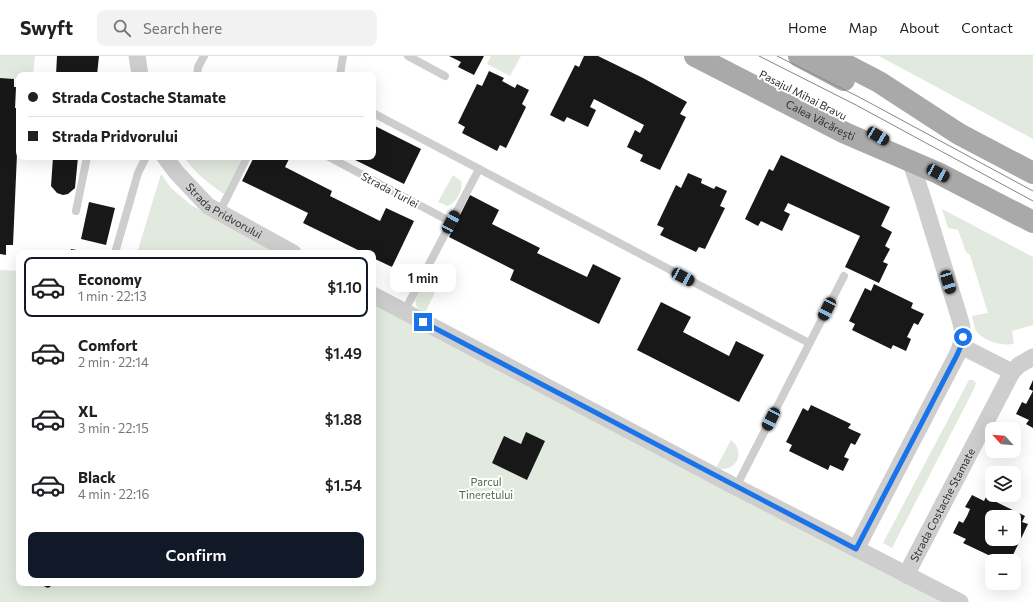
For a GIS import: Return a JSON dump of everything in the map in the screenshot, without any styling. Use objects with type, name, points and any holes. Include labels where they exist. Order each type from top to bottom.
[{"type":"main road","name":"Calea Văcărești","points":[[695,56],[845,133],[938,173],[1033,222]]},
{"type":"main road","name":"Pasajul Mihai Bravu","points":[[727,56],[854,121],[938,173]]},
{"type":"main road","points":[[830,56],[879,82],[959,134]]},
{"type":"main road","points":[[800,57],[872,95],[959,134],[1033,173]]},
{"type":"street","points":[[137,56],[140,72]]},
{"type":"street","name":"Strada Pridvorului","points":[[167,160],[176,172],[208,206],[288,250]]},
{"type":"street","points":[[856,549],[961,346],[963,337],[961,323],[910,160]]},
{"type":"street","points":[[376,297],[736,487],[960,602]]},
{"type":"street","points":[[961,346],[1012,372]]},
{"type":"street","name":"Strada Costache Stamate","points":[[906,575],[1012,372],[1019,365],[1033,356]]},
{"type":"lane","points":[[197,72],[198,67],[204,56]]},
{"type":"lane","points":[[340,72],[342,56]]},
{"type":"lane","points":[[408,56],[445,76]]},
{"type":"lane","points":[[376,115],[809,343]]},
{"type":"lane","points":[[76,211],[86,160]]},
{"type":"lane","points":[[116,250],[138,173],[144,160]]},
{"type":"lane","points":[[219,213],[246,160]]},
{"type":"lane","name":"Strada Turlei","points":[[335,160],[451,222]]},
{"type":"lane","points":[[404,312],[479,169]]},
{"type":"lane","points":[[736,487],[844,276]]},
{"type":"green space","points":[[0,56],[35,56],[33,72],[16,72],[16,79],[14,79],[0,78]]},
{"type":"green space","points":[[491,56],[521,56],[510,76],[487,64]]},
{"type":"green space","points":[[879,56],[1033,56],[1033,139]]},
{"type":"green space","points":[[186,160],[241,160],[224,194],[193,168]]},
{"type":"green space","points":[[161,174],[171,188],[191,205],[274,250],[138,250]]},
{"type":"green space","points":[[453,175],[461,181],[461,188],[457,199],[448,206],[438,202]]},
{"type":"green space","points":[[942,209],[1033,257],[1033,325],[1012,331],[1014,343],[1000,344],[988,340],[976,331],[972,316],[988,313],[970,255],[966,252],[958,230],[948,228]]},
{"type":"green space","name":"Parcul Tineretului","points":[[0,270],[16,271],[16,586],[376,586],[376,305],[948,602],[0,602]]},
{"type":"green space","points":[[429,280],[439,284],[425,313],[417,307],[416,295],[420,287]]},
{"type":"green space","points":[[969,380],[973,380],[976,383],[974,389],[892,548],[883,543]]},
{"type":"green space","points":[[731,440],[736,445],[738,451],[737,461],[729,468],[716,468]]},
{"type":"building","points":[[57,56],[99,56],[97,72],[56,72]]},
{"type":"building","points":[[449,56],[484,56],[474,75],[458,67],[461,62]]},
{"type":"building","points":[[584,56],[598,56],[687,102],[680,114],[686,117],[660,170],[640,161],[643,155],[627,147],[635,130],[640,133],[644,125],[594,99],[590,107],[596,110],[588,127],[567,117],[564,122],[550,115],[575,65],[579,67]]},
{"type":"building","points":[[489,71],[504,78],[502,81],[515,88],[517,84],[529,90],[522,104],[526,107],[506,148],[500,145],[497,151],[462,133],[465,127],[458,123],[477,84],[482,86]]},
{"type":"building","points":[[0,78],[14,79],[14,87],[16,87],[15,108],[17,160],[13,245],[6,245],[6,255],[0,254]]},
{"type":"building","points":[[376,126],[421,149],[404,184],[355,160],[376,160]]},
{"type":"building","points":[[781,155],[890,207],[881,226],[892,232],[885,246],[890,249],[883,262],[888,264],[879,283],[845,267],[860,236],[788,203],[784,211],[790,214],[782,231],[761,221],[758,226],[745,219],[769,169],[773,171]]},
{"type":"building","points":[[53,160],[78,160],[75,188],[68,194],[63,195],[57,193],[51,186]]},
{"type":"building","points":[[252,160],[288,160],[285,167],[332,191],[330,196],[380,221],[386,208],[414,221],[392,267],[376,259],[376,250],[358,250],[303,223],[308,213],[242,181]]},
{"type":"building","points":[[688,173],[702,179],[701,183],[714,189],[716,186],[727,191],[720,206],[725,208],[705,249],[699,247],[696,252],[660,235],[664,228],[657,225],[676,185],[681,188]]},
{"type":"building","points":[[470,195],[499,210],[492,224],[540,248],[537,253],[587,277],[593,264],[621,278],[599,324],[510,280],[514,270],[449,237]]},
{"type":"building","points":[[89,202],[115,208],[106,245],[81,239]]},
{"type":"building","points":[[874,284],[913,303],[911,308],[924,314],[918,325],[914,323],[907,337],[911,339],[906,351],[893,345],[891,349],[852,330],[855,324],[849,321],[865,288],[871,291]]},
{"type":"building","points":[[661,302],[691,317],[683,332],[729,356],[736,341],[764,355],[739,402],[637,350]]},
{"type":"building","points":[[1033,380],[1033,391],[1029,389]]},
{"type":"building","points":[[1033,391],[1033,428],[1026,424],[1029,420],[1016,414],[1022,402],[1026,404]]},
{"type":"building","points":[[811,405],[851,424],[848,428],[861,434],[855,445],[851,443],[844,457],[849,459],[843,471],[830,465],[828,470],[789,451],[792,445],[786,442],[803,408],[808,411]]},
{"type":"building","points":[[526,432],[545,441],[527,480],[492,463],[504,436],[521,444]]},
{"type":"building","points":[[972,495],[984,501],[985,499],[985,502],[996,502],[1013,510],[985,510],[985,546],[1017,546],[1013,554],[986,554],[963,543],[966,539],[953,533],[959,521],[963,523],[970,509],[965,507]]},
{"type":"building","points":[[1021,514],[1025,516],[1022,522],[1028,524],[1021,538]]},
{"type":"tram line","points":[[759,56],[856,105],[1033,201]]},
{"type":"tram line","points":[[777,56],[859,97],[1033,191]]},
{"type":"route","points":[[423,322],[856,549],[957,355],[963,337]]}]
